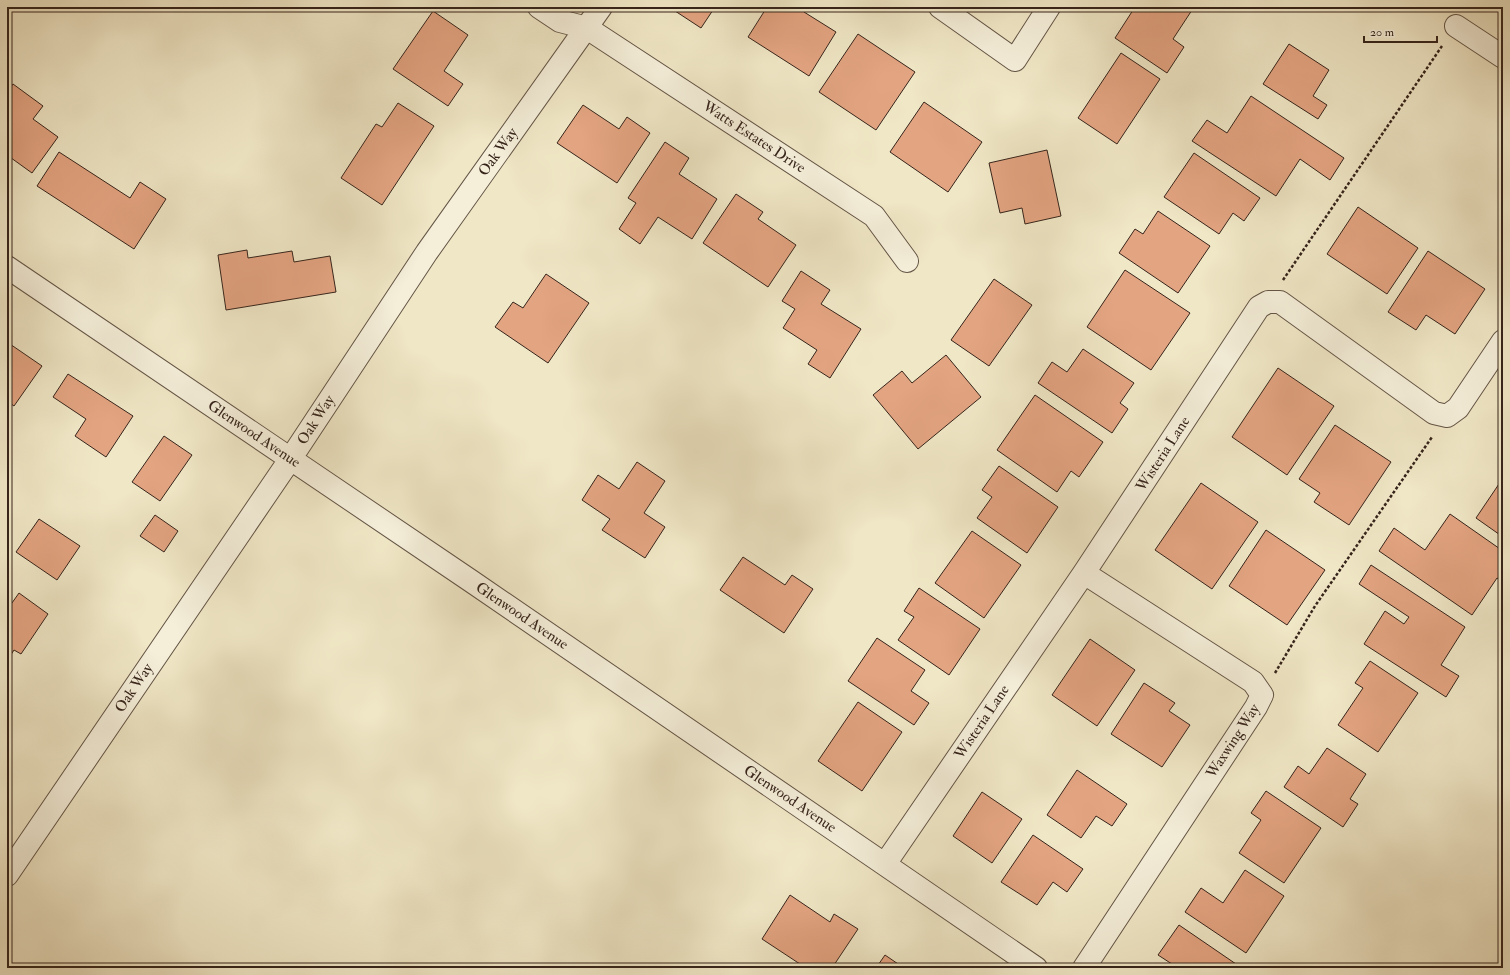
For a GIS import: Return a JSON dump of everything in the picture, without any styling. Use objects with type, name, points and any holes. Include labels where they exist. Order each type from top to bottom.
[{"type":"street","name":"Watts Estates Drive","points":[[539,7],[560,21],[587,28],[874,216],[907,261]]},
{"type":"street","name":"Oak Way","points":[[7,875],[291,458],[427,252],[601,7]]},
{"type":"street","points":[[940,7],[1015,60],[1049,7]]},
{"type":"street","points":[[1456,26],[1503,57]]},
{"type":"street","name":"Glenwood Avenue","points":[[7,267],[291,458],[1036,968]]},
{"type":"street","points":[[1268,302],[1280,302],[1434,413],[1448,416],[1458,408],[1503,340]]},
{"type":"street","name":"Wisteria Lane","points":[[885,864],[1084,573],[1259,307],[1268,302]]},
{"type":"street","name":"Waxwing Way","points":[[1084,573],[1253,682],[1262,695],[1256,707],[1084,968]]},
{"type":"path","points":[[1268,302],[1456,26]]},
{"type":"path","points":[[1262,695],[1315,606],[1448,416]]},
{"type":"building","points":[[669,7],[715,7],[701,28]]},
{"type":"building","points":[[767,7],[807,7],[804,12],[836,32],[809,76],[748,37]]},
{"type":"building","points":[[1135,7],[1194,7],[1173,39],[1184,47],[1167,73],[1115,38]]},
{"type":"building","points":[[433,11],[468,35],[444,71],[463,84],[448,106],[393,69]]},
{"type":"building","points":[[858,34],[915,72],[876,130],[819,92]]},
{"type":"building","points":[[1289,44],[1329,70],[1313,96],[1327,105],[1318,119],[1263,84]]},
{"type":"building","points":[[1121,53],[1160,79],[1117,144],[1078,118]]},
{"type":"building","points":[[13,84],[43,106],[33,119],[58,137],[32,173],[7,155],[7,92]]},
{"type":"building","points":[[1251,96],[1344,158],[1330,180],[1300,159],[1276,196],[1192,141],[1207,120],[1227,133]]},
{"type":"building","points":[[924,102],[982,142],[948,192],[890,152]]},
{"type":"building","points":[[398,103],[434,126],[382,205],[341,178],[376,124],[382,127]]},
{"type":"building","points":[[583,105],[619,129],[627,117],[650,133],[617,183],[557,143]]},
{"type":"building","points":[[665,142],[689,158],[679,174],[717,199],[692,239],[658,217],[640,244],[619,229],[636,203],[628,198]]},
{"type":"building","points":[[1047,150],[1061,216],[1025,224],[1022,208],[1000,213],[989,163]]},
{"type":"building","points":[[59,152],[130,198],[140,182],[166,199],[134,249],[37,186]]},
{"type":"building","points":[[1194,153],[1260,198],[1244,221],[1233,213],[1219,234],[1164,197]]},
{"type":"building","points":[[736,194],[763,212],[758,219],[796,245],[768,287],[703,243]]},
{"type":"building","points":[[1358,207],[1418,248],[1387,294],[1327,254]]},
{"type":"building","points":[[1158,211],[1210,246],[1178,293],[1119,253],[1135,229],[1143,234]]},
{"type":"building","points":[[247,250],[248,258],[292,251],[294,262],[330,256],[336,292],[226,310],[218,255]]},
{"type":"building","points":[[1428,251],[1485,289],[1455,334],[1426,315],[1416,330],[1388,312]]},
{"type":"building","points":[[1125,270],[1190,313],[1151,370],[1087,327]]},
{"type":"building","points":[[801,271],[830,290],[821,304],[861,329],[830,378],[808,364],[817,350],[783,328],[795,309],[782,301]]},
{"type":"building","points":[[546,274],[589,303],[548,363],[495,327],[513,302],[523,308]]},
{"type":"building","points":[[994,279],[1032,305],[989,366],[951,340]]},
{"type":"building","points":[[7,342],[42,366],[14,406],[7,401]]},
{"type":"building","points":[[1083,349],[1134,383],[1120,403],[1128,409],[1112,433],[1038,383],[1052,362],[1067,372]]},
{"type":"building","points":[[946,355],[981,397],[918,449],[873,395],[902,371],[912,383]]},
{"type":"building","points":[[1278,368],[1334,406],[1287,475],[1232,437]]},
{"type":"building","points":[[68,374],[133,416],[106,457],[75,436],[86,419],[53,397]]},
{"type":"building","points":[[1035,395],[1103,442],[1079,477],[1071,471],[1057,492],[997,450]]},
{"type":"building","points":[[1335,425],[1391,462],[1349,525],[1314,502],[1320,493],[1299,479]]},
{"type":"building","points":[[164,436],[192,455],[160,501],[132,482]]},
{"type":"building","points":[[637,462],[665,481],[644,513],[665,527],[645,558],[602,530],[610,519],[582,500],[598,475],[619,489]]},
{"type":"building","points":[[999,466],[1058,507],[1027,553],[977,518],[992,497],[982,490]]},
{"type":"building","points":[[1503,478],[1503,537],[1476,518]]},
{"type":"building","points":[[1201,483],[1258,522],[1212,589],[1155,550]]},
{"type":"building","points":[[1450,514],[1503,551],[1503,582],[1497,578],[1472,615],[1379,551],[1394,528],[1425,550]]},
{"type":"building","points":[[155,515],[178,531],[164,552],[140,536]]},
{"type":"building","points":[[39,519],[80,546],[57,580],[16,552]]},
{"type":"building","points":[[1266,530],[1325,570],[1287,625],[1229,586]]},
{"type":"building","points":[[972,531],[1021,565],[984,618],[935,583]]},
{"type":"building","points":[[743,557],[785,585],[792,575],[813,589],[784,633],[720,590]]},
{"type":"building","points":[[1371,565],[1465,627],[1441,665],[1459,676],[1446,697],[1364,644],[1385,611],[1404,624],[1409,617],[1359,584]]},
{"type":"building","points":[[919,588],[980,629],[949,675],[898,640],[914,617],[904,611]]},
{"type":"building","points":[[19,593],[48,614],[21,654],[14,650],[7,661],[7,610]]},
{"type":"building","points":[[877,638],[925,670],[911,691],[929,703],[914,725],[848,681]]},
{"type":"building","points":[[1090,639],[1135,670],[1097,726],[1052,695]]},
{"type":"building","points":[[1370,661],[1418,693],[1378,752],[1338,725],[1363,688],[1355,683]]},
{"type":"building","points":[[1144,683],[1175,703],[1169,711],[1190,725],[1162,767],[1111,734]]},
{"type":"building","points":[[858,702],[902,732],[862,791],[818,761]]},
{"type":"building","points":[[1327,748],[1366,774],[1350,799],[1358,804],[1343,827],[1284,787],[1298,766],[1309,774]]},
{"type":"building","points":[[1077,770],[1127,804],[1112,826],[1096,816],[1081,838],[1047,815]]},
{"type":"building","points":[[1266,791],[1321,828],[1284,883],[1239,853],[1261,820],[1251,813]]},
{"type":"building","points":[[982,792],[1022,819],[992,863],[953,836]]},
{"type":"building","points":[[1033,835],[1083,869],[1067,892],[1053,882],[1037,905],[1001,882]]},
{"type":"building","points":[[1245,870],[1284,896],[1246,953],[1185,912],[1201,888],[1223,903]]},
{"type":"building","points":[[790,895],[830,922],[834,914],[858,929],[832,968],[806,968],[762,939]]},
{"type":"building","points":[[1179,925],[1236,964],[1234,968],[1174,968],[1175,966],[1158,955]]},
{"type":"building","points":[[885,955],[904,968],[876,968]]}]
